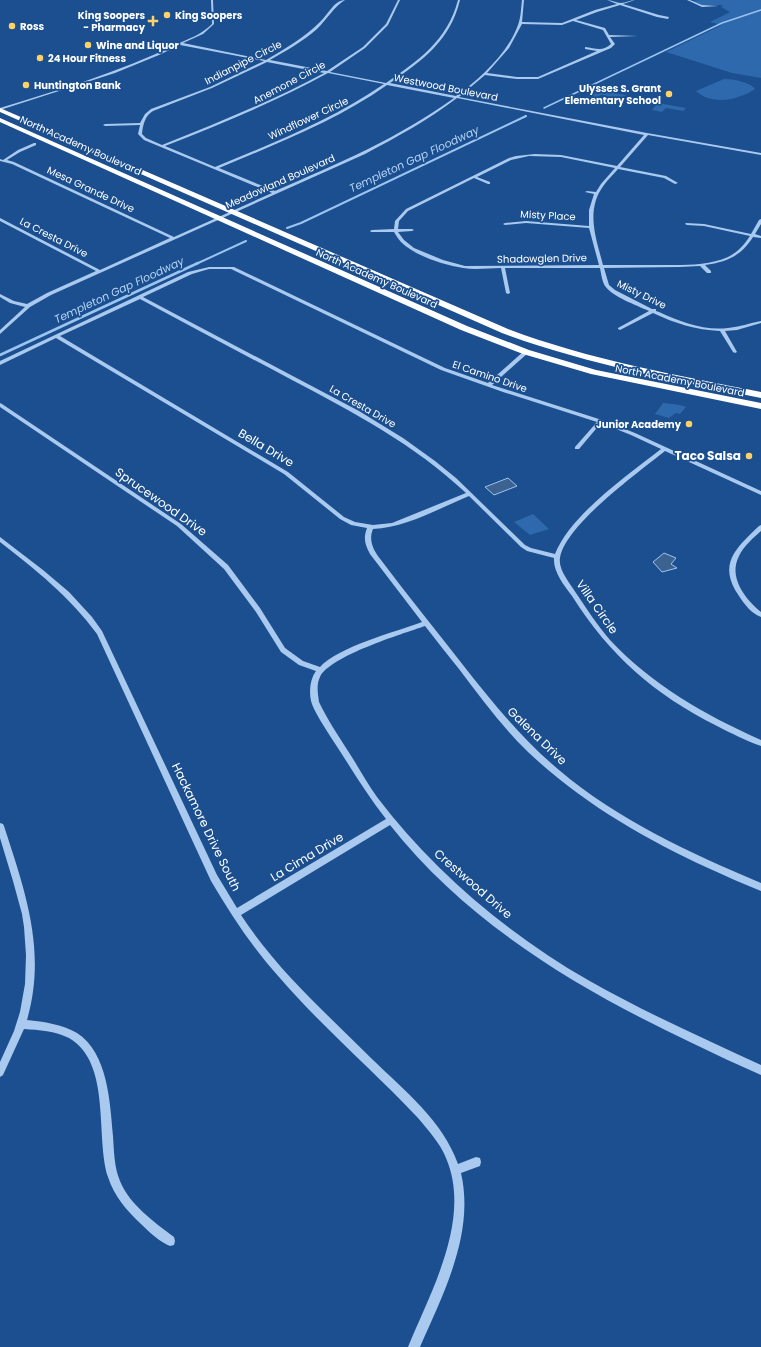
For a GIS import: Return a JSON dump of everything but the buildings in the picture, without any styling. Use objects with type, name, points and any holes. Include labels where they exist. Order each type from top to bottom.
[{"type":"highway","name":"North Academy Boulevard","points":[[0,110],[464,315],[537,343],[617,366],[761,395]]},
{"type":"highway","points":[[0,114],[10,115]]},
{"type":"highway","name":"North Academy Boulevard","points":[[0,120],[464,328],[526,352],[594,372],[761,406]]},
{"type":"street","points":[[0,110],[132,66],[203,33],[213,24],[212,0]]},
{"type":"street","name":"Indianpipe Circle","points":[[142,124],[145,114],[152,110],[228,81],[310,33],[323,21],[335,4],[344,0]]},
{"type":"street","name":"Anemone Circle","points":[[162,146],[264,105],[326,72],[354,54],[381,31],[394,14],[399,0]]},
{"type":"street","name":"Windflower Circle","points":[[215,168],[317,125],[351,107],[388,84],[424,57],[439,43],[452,23],[459,0]]},
{"type":"street","name":"Meadowland Boulevard","points":[[0,333],[28,306],[49,294],[387,142],[424,119],[486,74],[509,48],[522,23],[523,0]]},
{"type":"street","points":[[608,0],[668,18]]},
{"type":"street","points":[[522,23],[557,24],[634,0]]},
{"type":"street","points":[[688,0],[702,6],[718,6]]},
{"type":"street","points":[[486,74],[517,78],[538,78],[613,44],[609,36],[601,28],[573,20]]},
{"type":"street","points":[[609,36],[636,36]]},
{"type":"street","name":"Westwood Boulevard","points":[[180,44],[576,120],[706,147],[761,154]]},
{"type":"street","points":[[586,48],[600,51]]},
{"type":"street","points":[[572,124],[576,120]]},
{"type":"street","points":[[105,125],[142,124],[140,134],[142,136],[162,146],[276,193]]},
{"type":"street","name":"Misty Drive","points":[[647,134],[596,193],[591,209],[591,227],[607,284],[613,291],[693,327],[722,330],[761,322]]},
{"type":"street","points":[[5,160],[19,151],[35,144]]},
{"type":"street","points":[[532,149],[536,154]]},
{"type":"street","points":[[396,230],[397,220],[407,210],[510,159],[536,154],[560,156],[665,177],[676,183]]},
{"type":"street","name":"Mesa Grande Drive","points":[[0,160],[13,163],[173,238]]},
{"type":"street","points":[[474,177],[489,183]]},
{"type":"street","points":[[587,192],[596,193]]},
{"type":"street","name":"La Cresta Drive","points":[[0,219],[99,271]]},
{"type":"street","name":"Shadowglen Drive","points":[[396,230],[401,241],[407,246],[437,261],[465,267],[503,268],[702,264],[721,260],[742,249],[761,220]]},
{"type":"street","name":"Misty Place","points":[[505,224],[526,222],[591,227]]},
{"type":"street","points":[[687,224],[704,225],[761,237]]},
{"type":"street","points":[[372,232],[412,230]]},
{"type":"street","points":[[702,264],[709,272]]},
{"type":"street","name":"El Camino Drive","points":[[140,297],[190,273],[217,267],[232,268],[436,365],[489,386],[600,422],[665,448],[761,492]]},
{"type":"street","points":[[503,268],[508,293]]},
{"type":"street","points":[[0,295],[12,302],[28,306]]},
{"type":"street","points":[[0,363],[140,297]]},
{"type":"street","name":"La Cresta Drive","points":[[140,297],[357,412],[414,448],[444,471],[470,494],[523,546],[529,550],[557,557]]},
{"type":"street","points":[[620,329],[654,310]]},
{"type":"street","points":[[722,330],[735,352]]},
{"type":"street","name":"Bella Drive","points":[[56,336],[286,473],[342,518],[359,526],[370,528],[392,525],[470,494]]},
{"type":"street","points":[[489,386],[526,352]]},
{"type":"street","name":"Sprucewood Drive","points":[[0,405],[179,525],[226,567],[258,610],[283,650],[301,663],[320,670]]},
{"type":"street","points":[[577,448],[600,422]]},
{"type":"street","points":[[557,557],[560,547],[583,517],[665,448]]},
{"type":"street","points":[[761,527],[742,546],[732,562],[730,574],[734,585],[743,598],[761,615]]},
{"type":"street","name":"Galena Drive","points":[[370,528],[367,534],[367,540],[372,552],[494,710],[532,751],[584,794],[625,820],[666,844],[700,861],[761,887]]},
{"type":"street","name":"Hackamore Drive South","points":[[0,539],[66,592],[79,605],[100,633],[214,878],[235,914],[272,962],[295,988],[423,1117],[448,1151],[455,1171],[458,1191],[456,1241],[450,1264],[414,1347]]},
{"type":"street","name":"Villa Circle","points":[[557,557],[557,565],[580,606],[611,646],[635,669],[666,693],[701,715],[761,743]]},
{"type":"street","points":[[320,670],[329,663],[346,654],[426,623]]},
{"type":"street","name":"Crestwood Drive","points":[[320,670],[315,680],[313,690],[314,702],[374,798],[391,820],[448,882],[517,938],[561,968],[676,1030],[761,1070]]},
{"type":"street","name":"La Cima Drive","points":[[235,914],[391,820]]},
{"type":"street","points":[[0,826],[26,914],[30,940],[29,978],[21,1024],[0,1072]]},
{"type":"street","points":[[21,1024],[43,1026],[62,1032],[78,1040],[90,1053],[104,1087],[110,1162],[116,1184],[126,1201],[141,1218],[170,1241]]},
{"type":"street","points":[[455,1171],[476,1162]]},
{"type":"shaded area","points":[[761,0],[761,78],[732,73],[666,52],[722,25],[710,22],[730,12],[721,7],[723,6],[721,5],[702,5],[692,1]]},
{"type":"shaded area","points":[[724,79],[736,80],[749,84],[755,89],[749,93],[726,100],[710,99],[702,96],[696,91]]},
{"type":"shaded area","points":[[601,91],[626,95],[622,99],[601,95],[594,99],[586,97],[593,93],[598,94]]},
{"type":"shaded area","points":[[658,103],[686,108],[683,111],[666,108],[662,112],[652,110]]},
{"type":"shaded area","points":[[663,403],[686,407],[680,414],[676,413],[669,418],[655,414]]},
{"type":"shaded area","points":[[508,478],[517,486],[494,495],[485,487]]},
{"type":"shaded area","points":[[533,514],[549,529],[530,535],[514,522]]},
{"type":"shaded area","points":[[664,553],[676,558],[671,564],[677,568],[662,572],[653,562]]},
{"type":"waterway","name":"Templeton Gap Floodway","points":[[544,108],[722,23],[761,10]]},
{"type":"waterway","name":"Templeton Gap Floodway","points":[[287,228],[301,223],[526,116],[524,117]]},
{"type":"waterway","name":"Templeton Gap Floodway","points":[[196,264],[246,241]]},
{"type":"waterway","name":"Templeton Gap Floodway","points":[[0,355],[198,263]]},
{"type":"place","name":"King Soopers","points":[[167,15]]},
{"type":"place","name":"King Soopers - Pharmacy","points":[[153,21]]},
{"type":"place","name":"Ross","points":[[12,26]]},
{"type":"place","name":"Wine and Liquor","points":[[88,45]]},
{"type":"place","name":"24 Hour Fitness","points":[[40,58]]},
{"type":"place","name":"Huntington Bank","points":[[26,85]]},
{"type":"place","name":"Ulysses S. Grant Elementary School","points":[[669,94]]},
{"type":"place","name":"Junior Academy","points":[[689,424]]},
{"type":"place","name":"Taco Salsa","points":[[749,456]]}]
